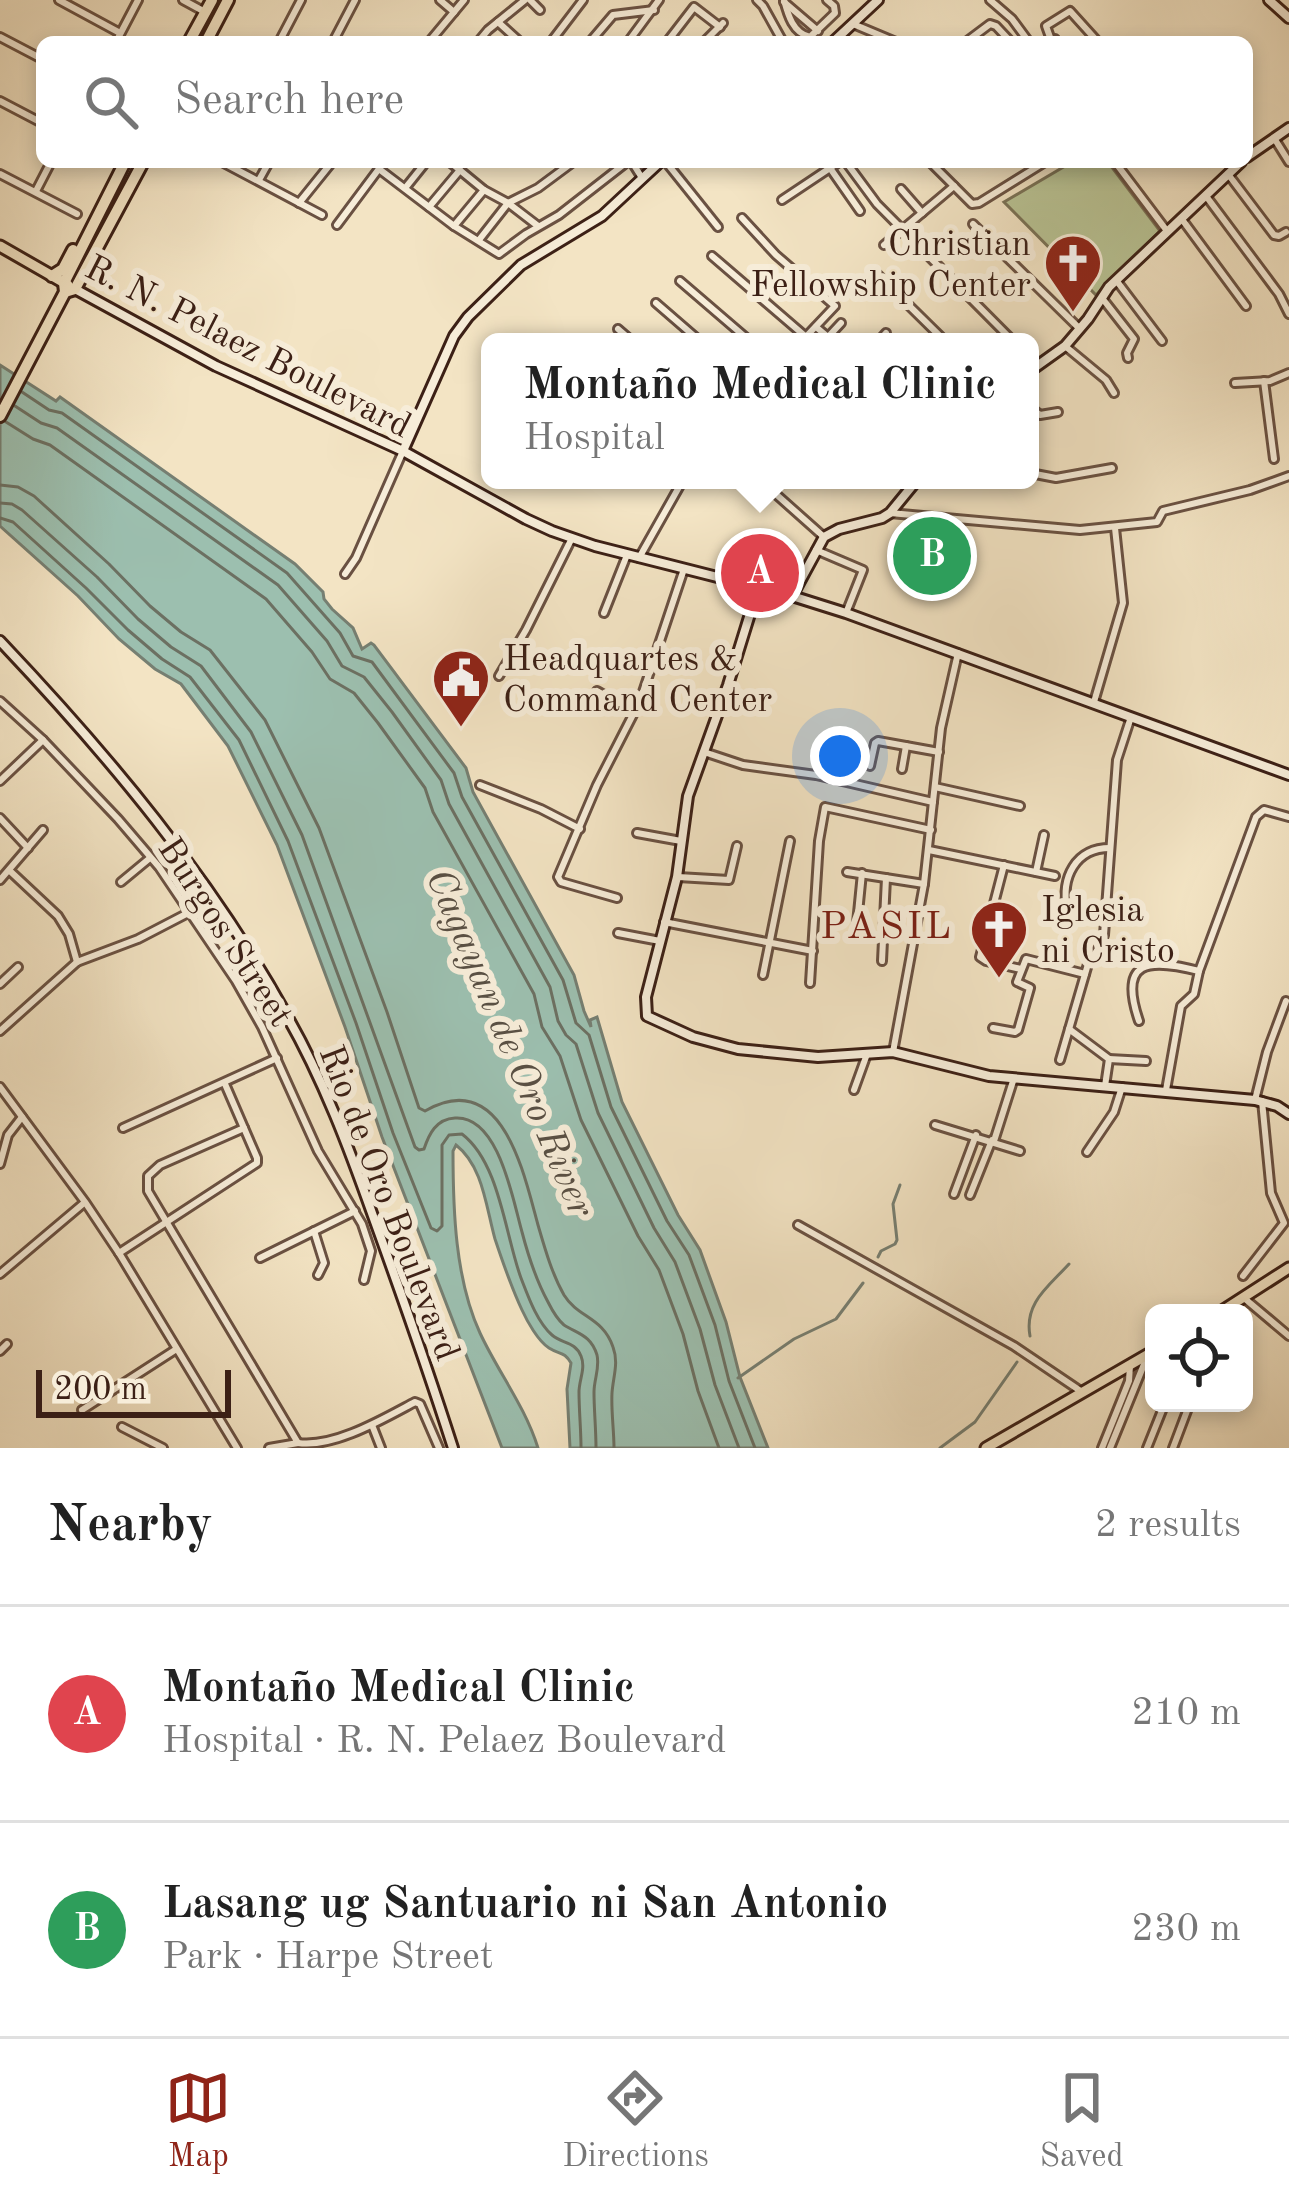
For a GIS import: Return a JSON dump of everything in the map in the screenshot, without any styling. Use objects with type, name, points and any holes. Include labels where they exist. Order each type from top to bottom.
[{"type":"highway","points":[[209,36],[228,0]]},
{"type":"highway","points":[[192,36],[208,6],[218,19]]},
{"type":"highway","points":[[0,416],[122,168]]},
{"type":"highway","points":[[64,285],[138,168]]},
{"type":"main road","points":[[840,36],[878,0]]},
{"type":"main road","points":[[1269,0],[1289,18]]},
{"type":"main road","points":[[1253,153],[1289,128]]},
{"type":"main road","points":[[404,451],[461,324],[521,265],[602,216],[647,168]]},
{"type":"main road","points":[[1039,362],[1065,346],[1116,280],[1235,168]]},
{"type":"main road","name":"R. N. Pelaez Boulevard","points":[[0,246],[216,367],[404,451],[526,519],[572,538],[846,613],[1289,775]]},
{"type":"main road","points":[[792,596],[824,537],[834,530],[878,520],[910,489]]},
{"type":"main road","points":[[758,588],[688,796],[676,877],[644,1005],[651,1020],[738,1049],[818,1057],[893,1052],[972,1074],[1259,1100],[1289,1114]]},
{"type":"main road","name":"Rio de Oro Boulevard","points":[[0,641],[153,815],[286,1014],[332,1107],[454,1448]]},
{"type":"main road","points":[[1234,1304],[1289,1268]]},
{"type":"main road","points":[[986,1448],[1145,1356]]},
{"type":"street","points":[[59,0],[121,33]]},
{"type":"street","points":[[119,36],[138,0]]},
{"type":"street","points":[[183,0],[208,6]]},
{"type":"street","points":[[281,36],[301,0]]},
{"type":"street","points":[[337,36],[356,0]]},
{"type":"street","points":[[440,0],[454,12]]},
{"type":"street","points":[[434,36],[464,0]]},
{"type":"street","points":[[484,36],[528,0],[540,10]]},
{"type":"street","points":[[556,36],[583,0]]},
{"type":"street","points":[[633,36],[658,0]]},
{"type":"street","points":[[811,36],[835,13],[827,0]]},
{"type":"street","points":[[990,0],[1024,36]]},
{"type":"street","points":[[784,1],[818,31]]},
{"type":"street","points":[[784,1],[790,19],[807,36]]},
{"type":"street","points":[[762,2],[780,36]]},
{"type":"street","points":[[672,36],[694,8],[721,25],[710,36]]},
{"type":"street","points":[[595,36],[613,15],[653,10]]},
{"type":"street","points":[[1050,36],[1046,26],[1070,11],[1093,36]]},
{"type":"street","points":[[498,22],[513,36]]},
{"type":"street","points":[[853,24],[882,36]]},
{"type":"street","points":[[974,36],[993,24],[1004,36]]},
{"type":"street","points":[[0,37],[36,56]]},
{"type":"street","points":[[0,101],[36,120]]},
{"type":"street","points":[[1274,138],[1289,162]]},
{"type":"street","points":[[35,192],[49,168]]},
{"type":"street","points":[[233,168],[322,215]]},
{"type":"street","points":[[258,182],[266,168]]},
{"type":"street","points":[[299,203],[327,168]]},
{"type":"street","points":[[337,225],[379,168]]},
{"type":"street","points":[[384,168],[454,226],[499,254],[622,168]]},
{"type":"street","points":[[405,188],[421,168]]},
{"type":"street","points":[[458,168],[538,226]]},
{"type":"street","points":[[479,240],[508,203],[566,168]]},
{"type":"street","points":[[634,168],[642,178]]},
{"type":"street","points":[[668,168],[718,227]]},
{"type":"street","points":[[782,200],[830,168],[860,211]]},
{"type":"street","points":[[847,168],[1005,333]]},
{"type":"street","points":[[936,168],[976,204],[1035,168]]},
{"type":"street","points":[[1026,168],[1029,172]]},
{"type":"street","points":[[1120,168],[1167,231]]},
{"type":"street","points":[[429,207],[460,170]]},
{"type":"street","points":[[0,174],[77,214]]},
{"type":"street","points":[[1228,174],[1274,235],[1286,232]]},
{"type":"street","points":[[884,245],[954,186]]},
{"type":"street","points":[[901,188],[922,213]]},
{"type":"street","points":[[454,226],[484,190]]},
{"type":"street","points":[[1206,196],[1289,314]]},
{"type":"street","points":[[742,218],[835,307],[810,333]]},
{"type":"street","points":[[1181,218],[1246,307]]},
{"type":"street","points":[[973,224],[1080,329]]},
{"type":"street","points":[[712,256],[796,333]]},
{"type":"street","points":[[877,274],[935,333]]},
{"type":"street","points":[[680,280],[741,333]]},
{"type":"street","points":[[1116,280],[1162,341]]},
{"type":"street","points":[[1101,296],[1133,337],[1128,358]]},
{"type":"street","points":[[656,303],[691,333]]},
{"type":"street","points":[[835,333],[841,323]]},
{"type":"street","points":[[816,327],[823,333]]},
{"type":"street","points":[[618,329],[623,333]]},
{"type":"street","points":[[1065,346],[1106,380],[1114,393]]},
{"type":"street","points":[[1234,383],[1289,373]]},
{"type":"street","points":[[1264,381],[1274,459]]},
{"type":"street","points":[[1039,414],[1058,412]]},
{"type":"street","points":[[345,574],[404,451]]},
{"type":"street","points":[[1039,475],[1056,478],[1112,468]]},
{"type":"street","points":[[890,513],[1053,530],[1115,528],[1157,522],[1163,511],[1289,476]]},
{"type":"street","points":[[639,558],[678,489]]},
{"type":"street","points":[[771,489],[824,537]]},
{"type":"street","points":[[1094,702],[1123,603],[1115,528]]},
{"type":"street","points":[[499,676],[572,538]]},
{"type":"street","points":[[816,550],[863,570],[846,613]]},
{"type":"street","points":[[604,613],[627,555]]},
{"type":"street","points":[[617,898],[558,880],[597,785],[634,712],[684,569]]},
{"type":"street","points":[[893,1052],[924,884],[947,692],[958,653]]},
{"type":"street","points":[[597,691],[634,712]]},
{"type":"street","name":"Burgos Street","points":[[0,701],[118,819],[236,981],[318,1151],[362,1224],[371,1251],[364,1280]]},
{"type":"street","points":[[1060,1060],[1085,974],[1102,942],[1118,760],[1131,717]]},
{"type":"street","points":[[0,781],[43,740]]},
{"type":"street","points":[[870,766],[875,742],[939,752]]},
{"type":"street","points":[[902,769],[907,746]]},
{"type":"street","points":[[704,752],[743,765],[815,775],[933,802]]},
{"type":"street","points":[[480,785],[580,829]]},
{"type":"street","points":[[935,787],[1020,806]]},
{"type":"street","points":[[810,983],[825,807],[931,830]]},
{"type":"street","points":[[1166,1090],[1181,1006],[1194,994],[1256,817],[1264,810],[1289,817]]},
{"type":"street","points":[[0,818],[28,848]]},
{"type":"street","points":[[0,880],[43,830]]},
{"type":"street","points":[[637,833],[681,841]]},
{"type":"street","points":[[1036,872],[1044,835]]},
{"type":"street","points":[[763,975],[790,841]]},
{"type":"street","points":[[676,877],[729,880],[737,846]]},
{"type":"street","points":[[1104,916],[1078,915],[1067,909],[1066,886],[1074,862],[1093,850],[1110,848]]},
{"type":"street","points":[[928,850],[1054,875]]},
{"type":"street","points":[[121,882],[150,858]]},
{"type":"street","points":[[1004,865],[980,957],[1021,969]]},
{"type":"street","points":[[10,871],[58,916],[77,962]]},
{"type":"street","points":[[847,872],[924,884]]},
{"type":"street","points":[[856,933],[862,874]]},
{"type":"street","points":[[882,961],[886,878]]},
{"type":"street","points":[[0,1031],[77,962],[138,939],[190,912]]},
{"type":"street","points":[[664,922],[813,951]]},
{"type":"street","points":[[618,933],[660,941]]},
{"type":"street","points":[[993,1028],[1018,1030],[1030,988],[1017,982],[1028,959],[1085,974]]},
{"type":"street","points":[[1139,1021],[1130,987],[1138,973],[1166,964],[1199,971]]},
{"type":"street","points":[[0,984],[18,967]]},
{"type":"street","points":[[1244,1276],[1284,1223],[1271,1193],[1259,1100],[1267,1052],[1286,1001]]},
{"type":"street","points":[[1070,1028],[1109,1059],[1146,1060]]},
{"type":"street","points":[[854,1090],[868,1052]]},
{"type":"street","points":[[123,1128],[277,1058]]},
{"type":"street","points":[[1105,1086],[1109,1059]]},
{"type":"street","points":[[970,1195],[1014,1078]]},
{"type":"street","points":[[119,1253],[257,1163],[225,1084]]},
{"type":"street","points":[[0,1087],[119,1253],[237,1448]]},
{"type":"street","points":[[1087,1152],[1114,1112],[1123,1087]]},
{"type":"street","points":[[0,1164],[8,1136],[22,1118]]},
{"type":"street","points":[[934,1125],[1020,1151]]},
{"type":"street","points":[[244,1128],[160,1165],[148,1176],[148,1191],[298,1443]]},
{"type":"street","points":[[955,1194],[976,1135]]},
{"type":"street","points":[[0,1274],[85,1202]]},
{"type":"street","points":[[260,1258],[355,1211]]},
{"type":"street","points":[[798,1225],[1014,1346],[1082,1392]]},
{"type":"street","points":[[314,1231],[324,1263],[318,1275]]},
{"type":"street","points":[[1244,1298],[1289,1336]]},
{"type":"street","points":[[0,1351],[8,1344]]},
{"type":"street","points":[[82,1410],[176,1349]]},
{"type":"street","points":[[1106,1448],[1129,1382],[1130,1365]]},
{"type":"street","points":[[1106,1448],[1145,1365]]},
{"type":"street","points":[[268,1448],[336,1442],[418,1402],[440,1448]]},
{"type":"street","points":[[1148,1448],[1162,1412]]},
{"type":"street","points":[[1173,1448],[1187,1412]]},
{"type":"street","points":[[372,1425],[382,1448]]},
{"type":"street","points":[[122,1427],[163,1448]]},
{"type":"shaded area","points":[[1062,168],[1113,168],[1160,231],[1096,295],[1004,202]]},
{"type":"water","name":"Cagayan de Oro River","points":[[0,365],[56,401],[60,397],[295,564],[353,628],[362,649],[374,645],[466,768],[473,792],[574,975],[591,1027],[590,1020],[597,1017],[622,1102],[700,1250],[768,1448],[570,1448],[567,1389],[571,1363],[545,1345],[527,1320],[501,1257],[478,1176],[456,1145],[455,1220],[465,1290],[480,1333],[538,1448],[502,1448],[382,1137],[277,845],[228,746],[181,684],[119,639],[0,526]]},
{"type":"waterway","points":[[878,1257],[897,1240],[893,1204],[900,1185]]},
{"type":"waterway","points":[[1030,1336],[1034,1305],[1069,1264]]},
{"type":"waterway","points":[[738,1378],[794,1339],[836,1319],[863,1283]]},
{"type":"waterway","points":[[940,1448],[975,1422],[1017,1362]]},
{"type":"place","name":"Christian Fellowship Center","points":[[1073,314]]},
{"type":"place","name":"Lasang ug Santuario ni San Antonio","points":[[932,556]]},
{"type":"place","name":"Montaño Medical Clinic","points":[[760,573]]},
{"type":"place","name":"Headquartes & Command Center","points":[[461,729]]},
{"type":"place","name":"Iglesia ni Cristo","points":[[999,980]]},
{"type":"district","name":"PASIL","points":[[887,924]]}]
